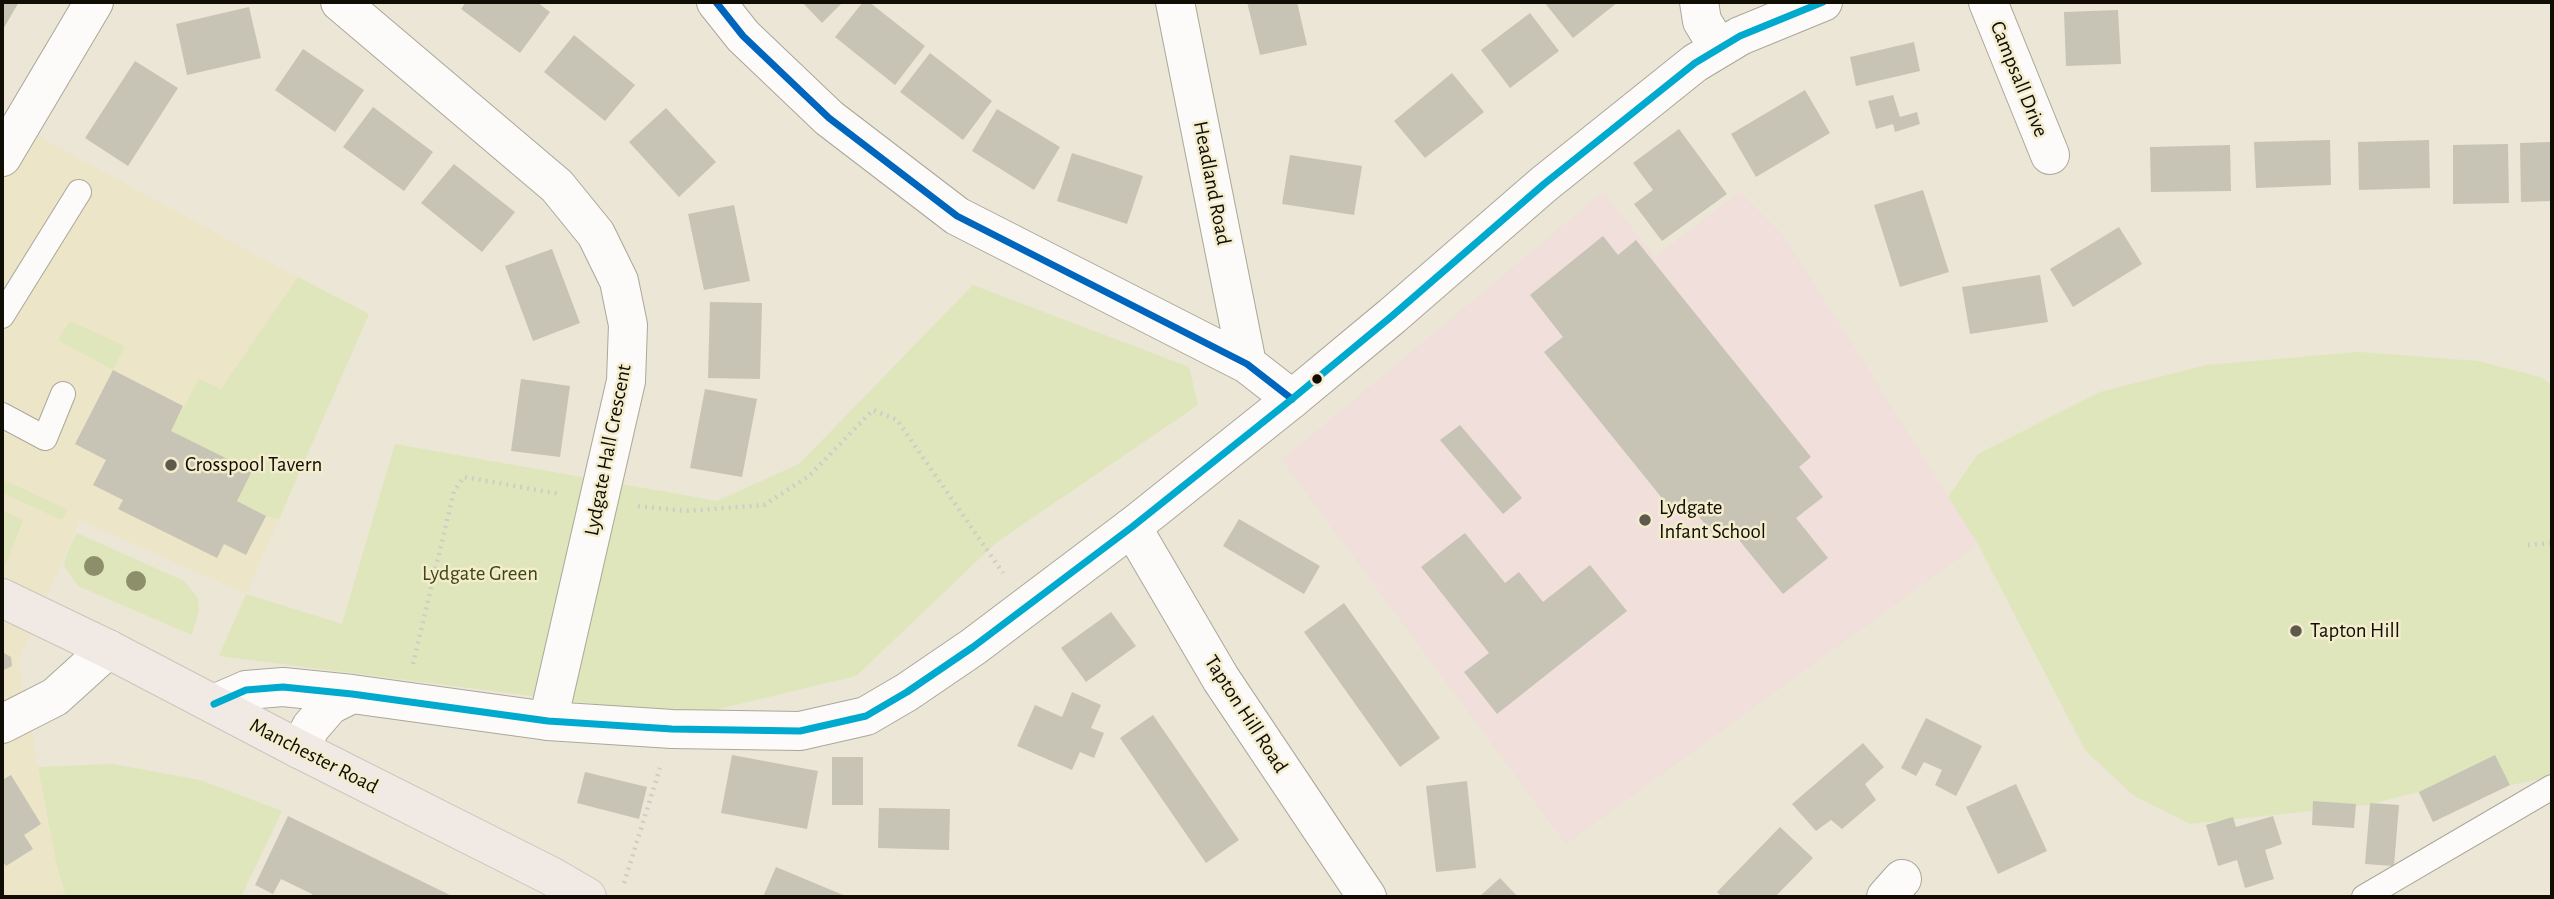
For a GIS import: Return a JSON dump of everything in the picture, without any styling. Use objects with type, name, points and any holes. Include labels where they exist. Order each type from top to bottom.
[{"type":"main road","name":"Manchester Road","points":[[2,598],[108,649],[587,897]]},
{"type":"street","points":[[2,157],[94,2]]},
{"type":"street","name":"Lydgate Hall Crescent","points":[[340,2],[557,186],[596,234],[620,281],[628,325],[626,382],[548,721]]},
{"type":"street","points":[[716,2],[743,36],[830,118],[957,216],[1247,364],[1292,399]]},
{"type":"street","name":"Headland Road","points":[[1175,2],[1247,364]]},
{"type":"street","points":[[1699,2],[1702,21],[1718,47]]},
{"type":"street","points":[[215,704],[246,690],[283,687],[548,721],[672,729],[800,731],[866,716],[918,685],[973,647],[1132,527],[1392,316],[1544,184],[1718,47],[1824,2]]},
{"type":"street","name":"Campsall Drive","points":[[1988,2],[2050,155]]},
{"type":"street","name":"Tapton Hill Road","points":[[1132,527],[1221,679],[1367,897]]},
{"type":"street","points":[[2,724],[55,697],[108,649]]},
{"type":"street","points":[[299,749],[311,727],[330,705],[352,694]]},
{"type":"lane","points":[[2,316],[79,192]]},
{"type":"lane","points":[[2,415],[45,438],[63,394]]},
{"type":"lane","points":[[2364,897],[2552,787]]},
{"type":"path","points":[[404,702],[454,491],[464,477],[599,501],[686,511],[764,505],[808,476],[873,410],[897,420],[1025,606]]},
{"type":"path","points":[[2528,545],[2552,543]]},
{"type":"path","points":[[624,884],[672,729]]},
{"type":"shaded area","points":[[22,122],[49,142],[368,316],[246,594],[80,520],[18,662],[57,867],[66,897],[2,897],[2,157]]},
{"type":"shaded area","name":"Lydgate Infant School","points":[[1603,192],[1655,257],[1740,192],[1784,236],[1978,544],[1566,844],[1282,460]]},
{"type":"green space","points":[[298,277],[369,314],[279,519],[266,516],[237,501],[251,471],[171,431],[199,379],[221,389]]},
{"type":"green space","name":"Lydgate Green","points":[[973,285],[1189,367],[1198,405],[997,542],[856,676],[689,716],[219,656],[246,594],[342,624],[395,444],[717,501],[799,464]]},
{"type":"green space","points":[[70,321],[125,346],[113,370],[58,340]]},
{"type":"green space","points":[[2359,352],[2477,361],[2540,377],[2552,385],[2552,777],[2510,785],[2433,822],[2418,792],[2367,805],[2190,824],[2134,796],[2085,750],[1978,544],[1948,497],[1978,454],[2100,392],[2207,365]]},
{"type":"green space","points":[[2,479],[68,510],[62,520],[2,493]]},
{"type":"green space","points":[[2,510],[23,520],[6,564],[2,562]]},
{"type":"green space","points":[[77,533],[184,581],[198,598],[199,610],[192,635],[78,586],[64,566]]},
{"type":"green space","points":[[113,764],[200,780],[282,811],[241,897],[66,897],[57,867],[38,767]]},
{"type":"building","points":[[2,2],[19,2],[2,31]]},
{"type":"building","points":[[466,2],[537,2],[550,12],[520,53],[461,9]]},
{"type":"building","points":[[802,2],[843,2],[822,23]]},
{"type":"building","points":[[863,2],[869,2],[925,46],[895,85],[835,37]]},
{"type":"building","points":[[1247,2],[1297,2],[1307,45],[1260,55]]},
{"type":"building","points":[[1544,2],[1618,2],[1573,38]]},
{"type":"building","points":[[249,7],[261,58],[187,75],[176,24]]},
{"type":"building","points":[[2118,10],[2121,64],[2066,66],[2064,12]]},
{"type":"building","points":[[1530,13],[1559,51],[1510,88],[1481,50]]},
{"type":"building","points":[[574,35],[635,85],[605,121],[544,72]]},
{"type":"building","points":[[1914,42],[1920,71],[1856,86],[1850,57]]},
{"type":"building","points":[[303,49],[364,90],[335,132],[275,90]]},
{"type":"building","points":[[930,53],[992,101],[963,140],[900,92]]},
{"type":"building","points":[[135,61],[178,88],[128,166],[85,138]]},
{"type":"building","points":[[1452,73],[1484,112],[1425,158],[1394,121]]},
{"type":"building","points":[[1805,90],[1830,133],[1756,177],[1731,134]]},
{"type":"building","points":[[1893,95],[1900,117],[1917,112],[1920,124],[1895,132],[1893,124],[1876,129],[1868,101]]},
{"type":"building","points":[[373,107],[433,152],[404,191],[343,147]]},
{"type":"building","points":[[666,108],[716,162],[679,197],[629,142]]},
{"type":"building","points":[[997,109],[1060,147],[1034,190],[972,151]]},
{"type":"building","points":[[1679,129],[1727,194],[1662,241],[1634,204],[1653,190],[1633,163]]},
{"type":"building","points":[[2330,140],[2331,185],[2256,188],[2254,142]]},
{"type":"building","points":[[2429,140],[2430,188],[2359,190],[2358,142]]},
{"type":"building","points":[[2552,142],[2552,201],[2521,202],[2520,143]]},
{"type":"building","points":[[2508,144],[2509,203],[2453,204],[2453,145]]},
{"type":"building","points":[[2230,145],[2231,191],[2151,192],[2150,147]]},
{"type":"building","points":[[1072,153],[1143,176],[1127,224],[1057,201]]},
{"type":"building","points":[[1290,155],[1362,166],[1354,215],[1282,204]]},
{"type":"building","points":[[454,164],[515,212],[482,252],[421,203]]},
{"type":"building","points":[[1923,190],[1949,272],[1900,287],[1874,205]]},
{"type":"building","points":[[734,205],[750,281],[704,290],[688,214]]},
{"type":"building","points":[[2119,227],[2142,264],[2073,307],[2050,269]]},
{"type":"building","points":[[1603,236],[1618,255],[1636,240],[1811,457],[1799,467],[1823,497],[1796,518],[1828,558],[1783,594],[1730,529],[1717,539],[1684,498],[1670,508],[1544,352],[1563,337],[1530,295]]},
{"type":"building","points":[[552,249],[580,323],[533,341],[505,266]]},
{"type":"building","points":[[2040,275],[2048,322],[1970,334],[1962,287]]},
{"type":"building","points":[[710,302],[762,303],[760,379],[708,378]]},
{"type":"building","name":"Crosspool Tavern","points":[[113,370],[183,406],[171,431],[252,471],[237,501],[266,516],[246,555],[224,544],[217,558],[118,509],[123,500],[93,485],[106,460],[75,444]]},
{"type":"building","points":[[521,379],[570,386],[560,457],[511,451]]},
{"type":"building","points":[[705,389],[757,399],[742,477],[690,468]]},
{"type":"building","points":[[1460,425],[1522,498],[1503,514],[1440,440]]},
{"type":"building","points":[[1239,519],[1320,566],[1304,594],[1223,546]]},
{"type":"building","points":[[1465,533],[1505,583],[1519,572],[1543,602],[1590,565],[1627,611],[1497,714],[1464,672],[1489,653],[1421,567]]},
{"type":"building","points":[[1344,603],[1440,738],[1400,767],[1304,632]]},
{"type":"building","points":[[1111,612],[1136,646],[1086,682],[1061,648]]},
{"type":"building","points":[[2,652],[11,657],[12,666],[2,671]]},
{"type":"building","points":[[1072,692],[1101,705],[1091,728],[1104,733],[1094,758],[1080,752],[1072,770],[1017,746],[1035,705],[1062,717]]},
{"type":"building","points":[[1153,715],[1239,840],[1206,863],[1120,738]]},
{"type":"building","points":[[1926,718],[1982,746],[1956,796],[1935,785],[1942,770],[1924,762],[1916,776],[1901,768]]},
{"type":"building","points":[[1863,743],[1884,767],[1865,784],[1876,800],[1842,829],[1831,820],[1816,831],[1792,804]]},
{"type":"building","points":[[732,755],[818,771],[807,829],[721,813]]},
{"type":"building","points":[[2495,755],[2510,785],[2433,822],[2419,792]]},
{"type":"building","points":[[832,757],[863,757],[863,805],[832,805]]},
{"type":"building","points":[[585,772],[647,787],[639,819],[577,803]]},
{"type":"building","points":[[11,775],[41,824],[24,835],[33,849],[6,866],[2,860],[2,780]]},
{"type":"building","points":[[1467,781],[1476,868],[1436,872],[1426,786]]},
{"type":"building","points":[[2016,784],[2047,851],[1998,874],[1966,807]]},
{"type":"building","points":[[2313,801],[2356,804],[2354,828],[2312,825]]},
{"type":"building","points":[[2370,803],[2399,805],[2394,866],[2365,864]]},
{"type":"building","points":[[879,808],[950,809],[949,850],[878,848]]},
{"type":"building","points":[[288,816],[454,897],[311,897],[312,894],[281,879],[273,894],[255,885]]},
{"type":"building","points":[[2273,816],[2282,844],[2265,850],[2274,879],[2245,888],[2237,860],[2218,866],[2206,825],[2233,817],[2236,827]]},
{"type":"building","points":[[1780,827],[1813,858],[1775,897],[1722,897],[1717,892]]},
{"type":"building","points":[[776,867],[848,897],[763,897]]},
{"type":"building","points":[[1500,878],[1518,897],[1479,897]]},
{"type":"transit line","points":[[716,2],[743,36],[829,118],[957,216],[1247,364],[1292,399]]},
{"type":"transit line","points":[[214,704],[246,690],[283,687],[548,721],[672,729],[800,731],[866,716],[973,647],[1132,527],[1292,399],[1544,184],[1695,63],[1740,36],[1823,2]]},
{"type":"place","name":"Crosspool Tavern","points":[[171,465]]},
{"type":"place","name":"Lydgate Infant School","points":[[1645,520]]},
{"type":"place","name":"Tapton Hill","points":[[2296,631]]}]
